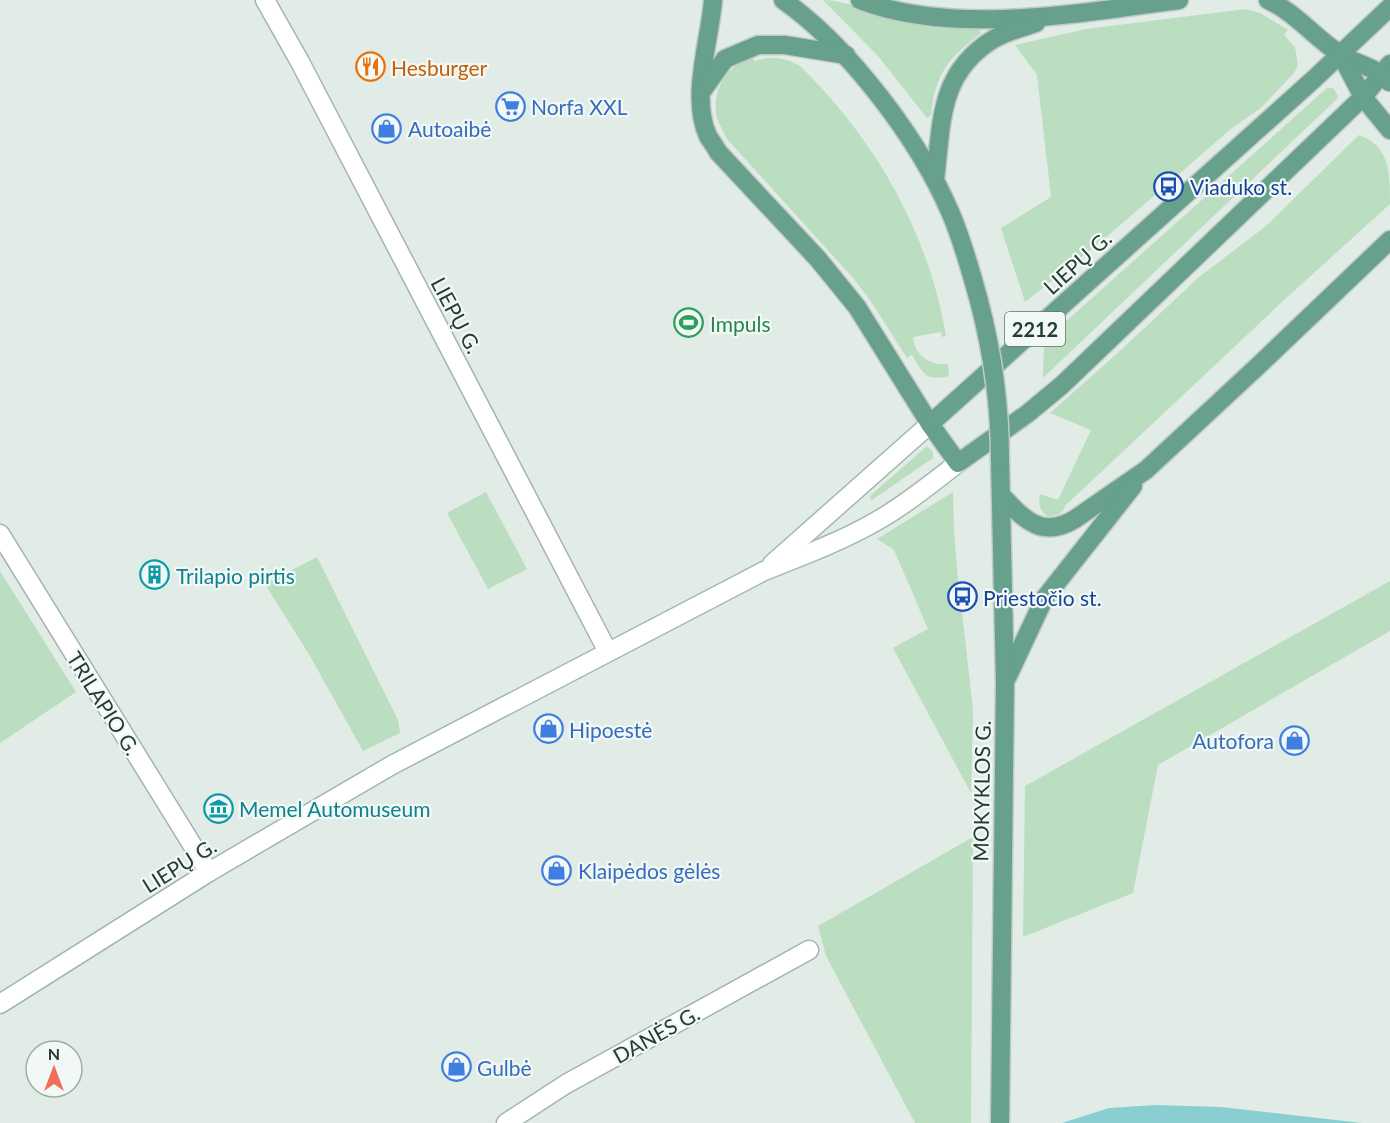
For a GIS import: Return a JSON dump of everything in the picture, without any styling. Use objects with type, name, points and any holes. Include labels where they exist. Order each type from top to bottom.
[{"type":"main road","points":[[713,0],[701,93],[702,116],[708,135],[718,152],[818,259],[857,307],[930,424],[958,463]]},
{"type":"main road","name":"MOKYKLOS G.","points":[[783,0],[802,13],[846,55],[903,127],[935,180],[964,250],[991,346],[998,391],[1005,682],[1000,1123]]},
{"type":"main road","points":[[860,0],[901,11],[944,17],[1052,17],[1179,0]]},
{"type":"main road","points":[[1268,0],[1305,23],[1341,55],[1387,73]]},
{"type":"main road","name":"LIEPŲ G.","points":[[930,424],[1341,55],[1390,7]]},
{"type":"main road","points":[[935,180],[943,110],[950,86],[961,67],[993,39],[1052,17]]},
{"type":"main road","points":[[701,93],[725,60],[758,45],[785,45],[846,55]]},
{"type":"main road","points":[[1341,55],[1363,97],[1390,130]]},
{"type":"main road","name":"LIEPŲ G.","points":[[958,463],[1027,414],[1062,385],[1387,73]]},
{"type":"main road","points":[[1001,495],[1024,519],[1042,528],[1065,525],[1146,470],[1390,240]]},
{"type":"main road","points":[[1005,682],[1044,599],[1146,470]]},
{"type":"street","name":"LIEPŲ G.","points":[[265,0],[305,71],[608,652]]},
{"type":"street","name":"LIEPŲ G.","points":[[764,571],[930,424]]},
{"type":"street","name":"LIEPŲ G.","points":[[0,1004],[209,872],[425,747],[764,571],[819,550],[876,522],[958,463]]},
{"type":"street","name":"TRILAPIO G.","points":[[0,534],[209,872]]},
{"type":"street","name":"DANĖS G.","points":[[506,1123],[566,1084],[809,950]]},
{"type":"green space","points":[[823,0],[848,4],[911,23],[945,28],[978,28],[981,33],[960,50],[940,77],[931,115],[927,118],[878,56]]},
{"type":"green space","points":[[1246,9],[1260,13],[1288,30],[1284,35],[1295,47],[1298,65],[1294,73],[1261,108],[1232,128],[1103,240],[1025,302],[1001,228],[1051,197],[1037,75],[1015,45],[1086,29]]},
{"type":"green space","points":[[753,56],[754,61],[778,58],[800,66],[852,124],[875,156],[895,190],[927,261],[946,336],[942,337],[941,332],[913,337],[914,343],[924,358],[935,363],[948,364],[949,376],[930,377],[922,371],[912,355],[907,358],[854,279],[727,139],[717,116],[717,94],[720,85],[730,71]]},
{"type":"green space","points":[[1327,88],[1333,88],[1338,96],[1337,99],[1043,378],[1044,341]]},
{"type":"green space","points":[[1359,135],[1377,146],[1382,153],[1390,182],[1390,204],[1282,302],[1065,506],[1061,513],[1047,516],[1040,506],[1040,494],[1058,500],[1091,430],[1050,413],[1199,277],[1266,226]]},
{"type":"green space","points":[[927,446],[933,452],[933,458],[872,500],[870,499],[870,496]]},
{"type":"green space","points":[[486,492],[527,569],[488,589],[447,513]]},
{"type":"green space","points":[[953,492],[959,592],[956,592],[957,611],[962,612],[973,710],[971,793],[893,648],[928,629],[894,550],[877,539]]},
{"type":"green space","points":[[317,557],[398,720],[400,733],[363,751],[310,656],[265,584]]},
{"type":"green space","points":[[0,571],[76,692],[0,743]]},
{"type":"green space","points":[[1390,581],[1390,631],[1158,765],[1133,893],[1023,937],[1025,786]]},
{"type":"green space","points":[[973,837],[971,1123],[915,1123],[826,956],[818,926]]},
{"type":"water","points":[[1156,1105],[1221,1107],[1362,1123],[1062,1123],[1109,1108]]},
{"type":"place","name":"Hesburger","points":[[370,67]]},
{"type":"place","name":"Norfa XXL","points":[[510,106]]},
{"type":"place","name":"Autoaibė","points":[[387,128]]},
{"type":"place","name":"Viaduko st.","points":[[1169,186]]},
{"type":"place","name":"Impuls","points":[[689,323]]},
{"type":"place","name":"Trilapio pirtis","points":[[155,575]]},
{"type":"place","name":"Priestočio st.","points":[[962,597]]},
{"type":"place","name":"Hipoestė","points":[[548,729]]},
{"type":"place","name":"Autofora","points":[[1295,740]]},
{"type":"place","name":"Memel Automuseum","points":[[218,808]]},
{"type":"place","name":"Klaipėdos gėlės","points":[[557,870]]},
{"type":"place","name":"Gulbė","points":[[456,1067]]}]
